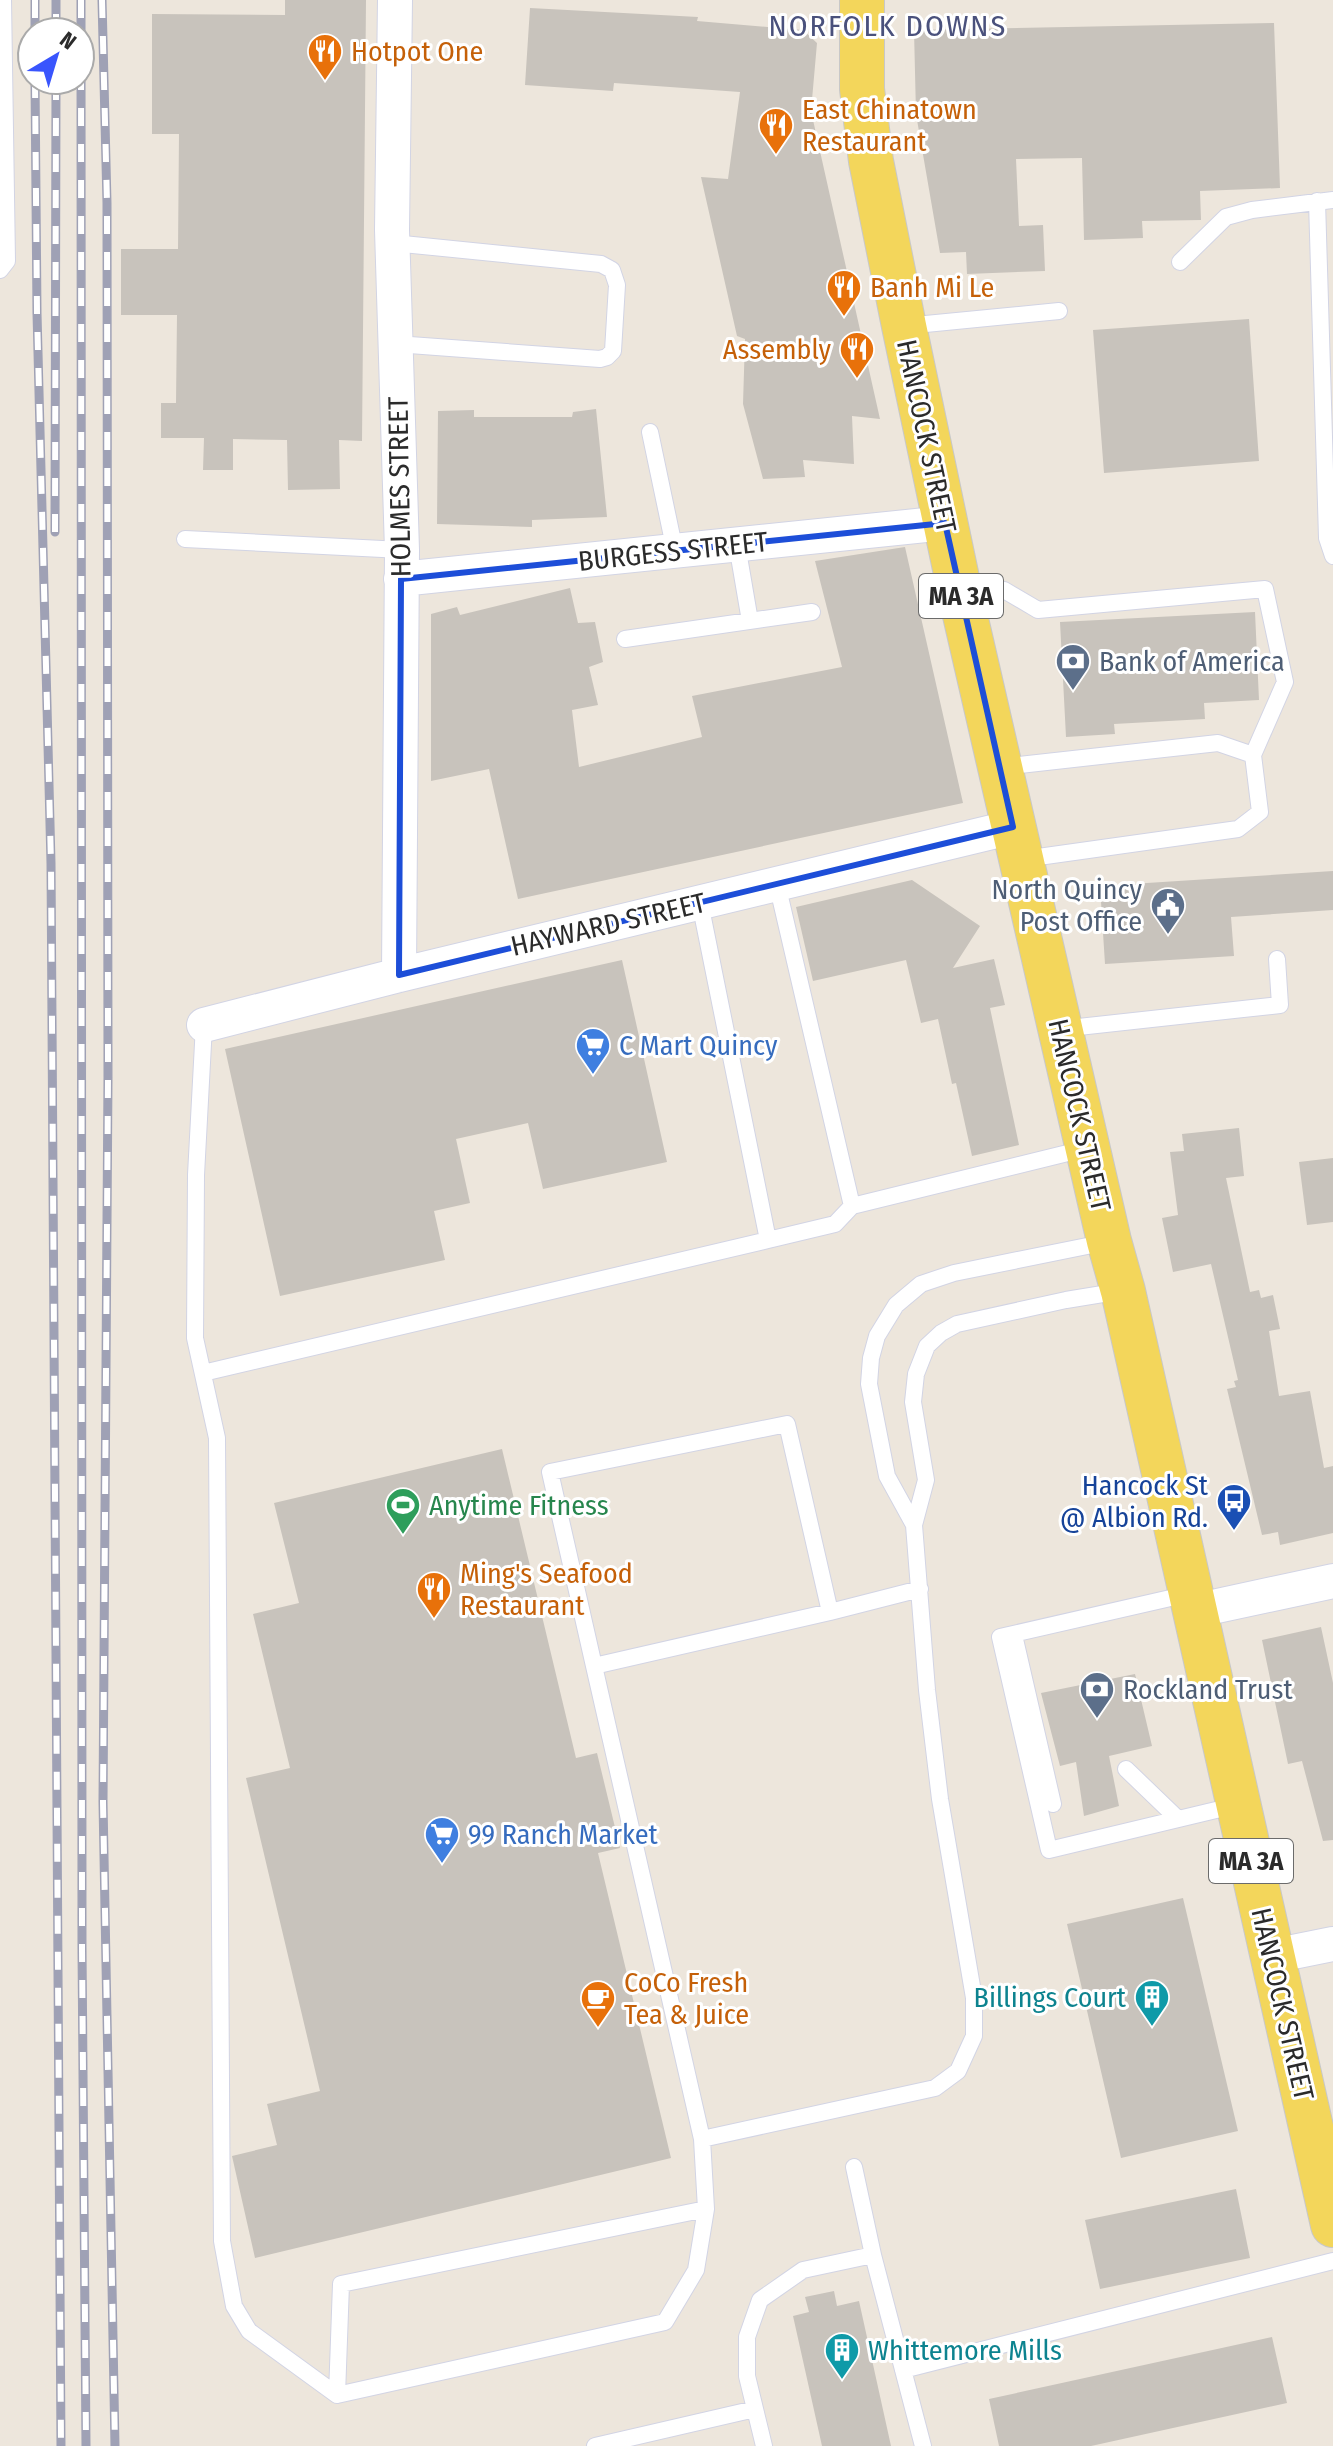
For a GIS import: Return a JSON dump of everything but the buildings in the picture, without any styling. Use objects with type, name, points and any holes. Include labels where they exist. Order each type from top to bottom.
[{"type":"main road","name":"HANCOCK STREET","points":[[862,0],[862,89],[871,161],[945,523],[1016,844],[1123,1291],[1333,2225]]},
{"type":"street","name":"HOLMES STREET","points":[[395,0],[393,243],[402,565],[399,975]]},
{"type":"street","name":"BURGESS STREET","points":[[402,565],[675,551],[945,523]]},
{"type":"street","name":"HAYWARD STREET","points":[[204,1025],[777,884],[1016,844]]},
{"type":"street","points":[[1192,1602],[1333,1581]]},
{"type":"street","points":[[1273,1956],[1333,1944]]},
{"type":"lane","points":[[0,270],[7,261],[3,0]]},
{"type":"lane","points":[[1180,262],[1226,217],[1252,210],[1325,200],[1327,538],[1333,556]]},
{"type":"lane","points":[[393,243],[601,264],[612,270],[617,285],[613,351],[600,359],[396,344]]},
{"type":"lane","points":[[904,326],[1059,311]]},
{"type":"lane","points":[[650,432],[675,551]]},
{"type":"lane","points":[[185,539],[402,565]]},
{"type":"lane","points":[[737,545],[750,621]]},
{"type":"lane","points":[[962,602],[1004,590],[1038,610],[1265,589],[1285,682],[1253,755],[1260,812],[1238,829],[1016,844]]},
{"type":"lane","points":[[625,639],[812,612]]},
{"type":"lane","points":[[999,767],[1218,743],[1253,755]]},
{"type":"lane","points":[[777,884],[852,1206]]},
{"type":"lane","points":[[700,903],[768,1240]]},
{"type":"lane","points":[[1060,1029],[1280,1005],[1277,959]]},
{"type":"lane","points":[[204,1025],[196,1175],[195,1338],[217,1438],[222,2241],[234,2306],[249,2331],[337,2395],[665,2322],[696,2270],[706,2209],[702,2139],[550,1472],[787,1424],[830,1612]]},
{"type":"lane","points":[[203,1373],[835,1224],[852,1206],[1088,1148]]},
{"type":"lane","points":[[914,1525],[887,1476],[869,1384],[877,1336],[896,1305],[921,1284],[954,1273],[1109,1241]]},
{"type":"lane","points":[[702,2139],[935,2088],[958,2071],[974,2036],[974,1998],[930,1721],[914,1525],[926,1480],[913,1402],[916,1374],[927,1346],[957,1324],[1123,1291]]},
{"type":"lane","points":[[594,1666],[920,1589]]},
{"type":"lane","points":[[1007,1636],[1192,1602]]},
{"type":"lane","points":[[1007,1636],[1053,1804]]},
{"type":"lane","points":[[1007,1636],[1049,1850],[1238,1805]]},
{"type":"lane","points":[[1126,1769],[1178,1819]]},
{"type":"lane","points":[[1133,1786],[1178,1819]]},
{"type":"lane","points":[[854,2167],[873,2255],[923,2446]]},
{"type":"lane","points":[[337,2395],[341,2284],[706,2209]]},
{"type":"lane","points":[[764,2446],[747,2376],[747,2337],[760,2300],[803,2270],[873,2255]]},
{"type":"lane","points":[[903,2370],[1333,2261]]},
{"type":"lane","points":[[595,2446],[755,2409]]},
{"type":"highlighted area","points":[[945,523],[1013,827],[399,975],[401,579]]},
{"type":"railway","points":[[35,0],[35,16]]},
{"type":"railway","points":[[56,0],[56,16]]},
{"type":"railway","points":[[81,0],[82,1948],[86,2446]]},
{"type":"railway","points":[[102,0],[107,203],[108,1077],[103,1802],[115,2446]]},
{"type":"railway","points":[[35,96],[37,313],[51,863],[61,2446]]},
{"type":"railway","points":[[55,532],[56,96]]},
{"type":"place","name":"Hotpot One","points":[[325,82]]},
{"type":"place","name":"East Chinatown Restaurant","points":[[776,156]]},
{"type":"place","name":"Banh Mi Le","points":[[844,318]]},
{"type":"place","name":"Assembly","points":[[857,380]]},
{"type":"place","name":"Bank of America","points":[[1073,692]]},
{"type":"place","name":"North Quincy Post Office","points":[[1168,936]]},
{"type":"place","name":"C Mart Quincy","points":[[593,1076]]},
{"type":"place","name":"Hancock St @ Albion Rd.","points":[[1234,1532]]},
{"type":"place","name":"Anytime Fitness","points":[[403,1536]]},
{"type":"place","name":"Ming's Seafood Restaurant","points":[[434,1620]]},
{"type":"place","name":"Rockland Trust","points":[[1097,1720]]},
{"type":"place","name":"99 Ranch Market","points":[[442,1865]]},
{"type":"place","name":"Billings Court","points":[[1152,2028]]},
{"type":"place","name":"CoCo Fresh Tea & Juice","points":[[598,2029]]},
{"type":"place","name":"Whittemore Mills","points":[[842,2381]]},
{"type":"district","name":"NORFOLK DOWNS","points":[[888,26]]}]
